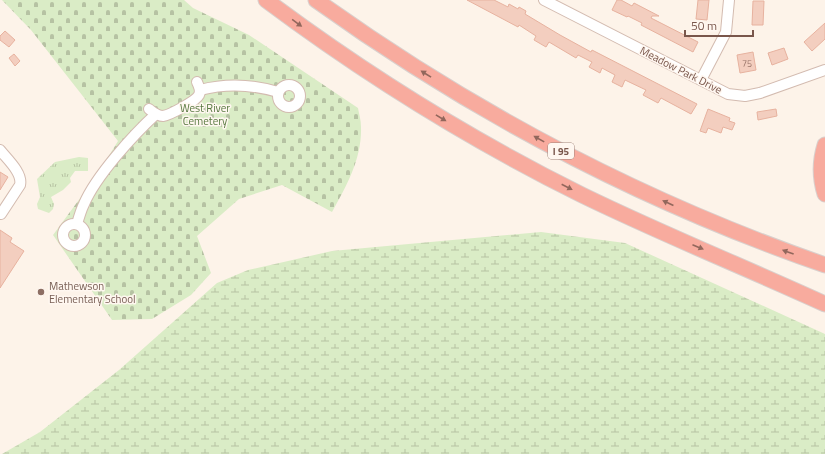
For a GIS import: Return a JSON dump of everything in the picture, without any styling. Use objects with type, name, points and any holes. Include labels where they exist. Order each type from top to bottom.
[{"type":"highway","name":"I 95","points":[[266,0],[381,80],[488,145],[610,208],[729,261],[825,296]]},
{"type":"highway","name":"I 95","points":[[316,0],[439,82],[554,148],[675,206],[769,245],[825,265]]},
{"type":"highway","points":[[825,145],[822,155],[821,169],[825,194]]},
{"type":"highway","points":[[729,261],[825,304]]},
{"type":"street","name":"Meadow Park Drive","points":[[544,0],[728,94],[745,96],[760,93],[825,70]]},
{"type":"street","points":[[701,80],[726,32],[729,0]]},
{"type":"street","points":[[77,224],[84,202],[101,175],[143,126],[152,112],[162,116],[176,111],[199,96],[199,86],[253,86],[278,92]]},
{"type":"street","points":[[0,150],[16,171],[21,182],[1,214]]},
{"type":"green space","name":"West River Cemetery","points":[[2,0],[184,0],[193,8],[249,35],[358,108],[361,127],[359,150],[348,181],[332,212],[282,185],[239,199],[197,236],[211,273],[191,295],[152,319],[112,320],[53,235],[95,178],[118,141],[31,30]]},
{"type":"green space","points":[[79,157],[88,158],[88,171],[75,171],[70,178],[71,182],[63,190],[51,197],[54,204],[53,209],[49,213],[38,209],[37,204],[40,197],[37,179],[55,162]]},
{"type":"green space","points":[[541,232],[625,243],[825,334],[825,454],[2,454],[40,432],[119,370],[217,283],[248,270],[332,251]]},
{"type":"building","points":[[467,0],[494,0],[508,7],[509,4],[518,9],[519,7],[526,11],[525,14],[591,52],[592,50],[697,104],[691,114],[661,98],[658,103],[643,95],[646,90],[625,80],[622,87],[612,82],[615,75],[602,68],[600,73],[589,67],[592,62],[578,55],[576,58],[549,42],[546,47],[534,40],[536,36],[519,25],[518,27]]},
{"type":"building","points":[[617,0],[621,0],[632,6],[634,3],[659,16],[652,16],[651,18],[698,42],[693,52],[641,25],[642,23],[612,10]]},
{"type":"building","points":[[698,0],[709,0],[707,20],[696,19]]},
{"type":"building","points":[[753,1],[764,1],[763,25],[752,25]]},
{"type":"building","points":[[825,23],[825,39],[812,51],[804,42]]},
{"type":"building","points":[[5,31],[15,40],[9,47],[0,40],[0,36]]},
{"type":"building","points":[[784,48],[788,59],[772,65],[768,53]]},
{"type":"building","points":[[753,52],[756,70],[740,73],[737,55]]},
{"type":"building","points":[[14,54],[20,61],[15,66],[9,58]]},
{"type":"building","points":[[708,109],[730,118],[729,121],[735,123],[732,130],[723,127],[721,133],[708,128],[706,133],[700,131]]},
{"type":"building","points":[[776,109],[777,116],[758,120],[757,112]]},
{"type":"building","points":[[0,172],[8,177],[0,190]]},
{"type":"building","points":[[0,230],[12,238],[10,242],[24,251],[0,288]]},
{"type":"place","name":"Mathewson Elementary School","points":[[41,292]]}]
